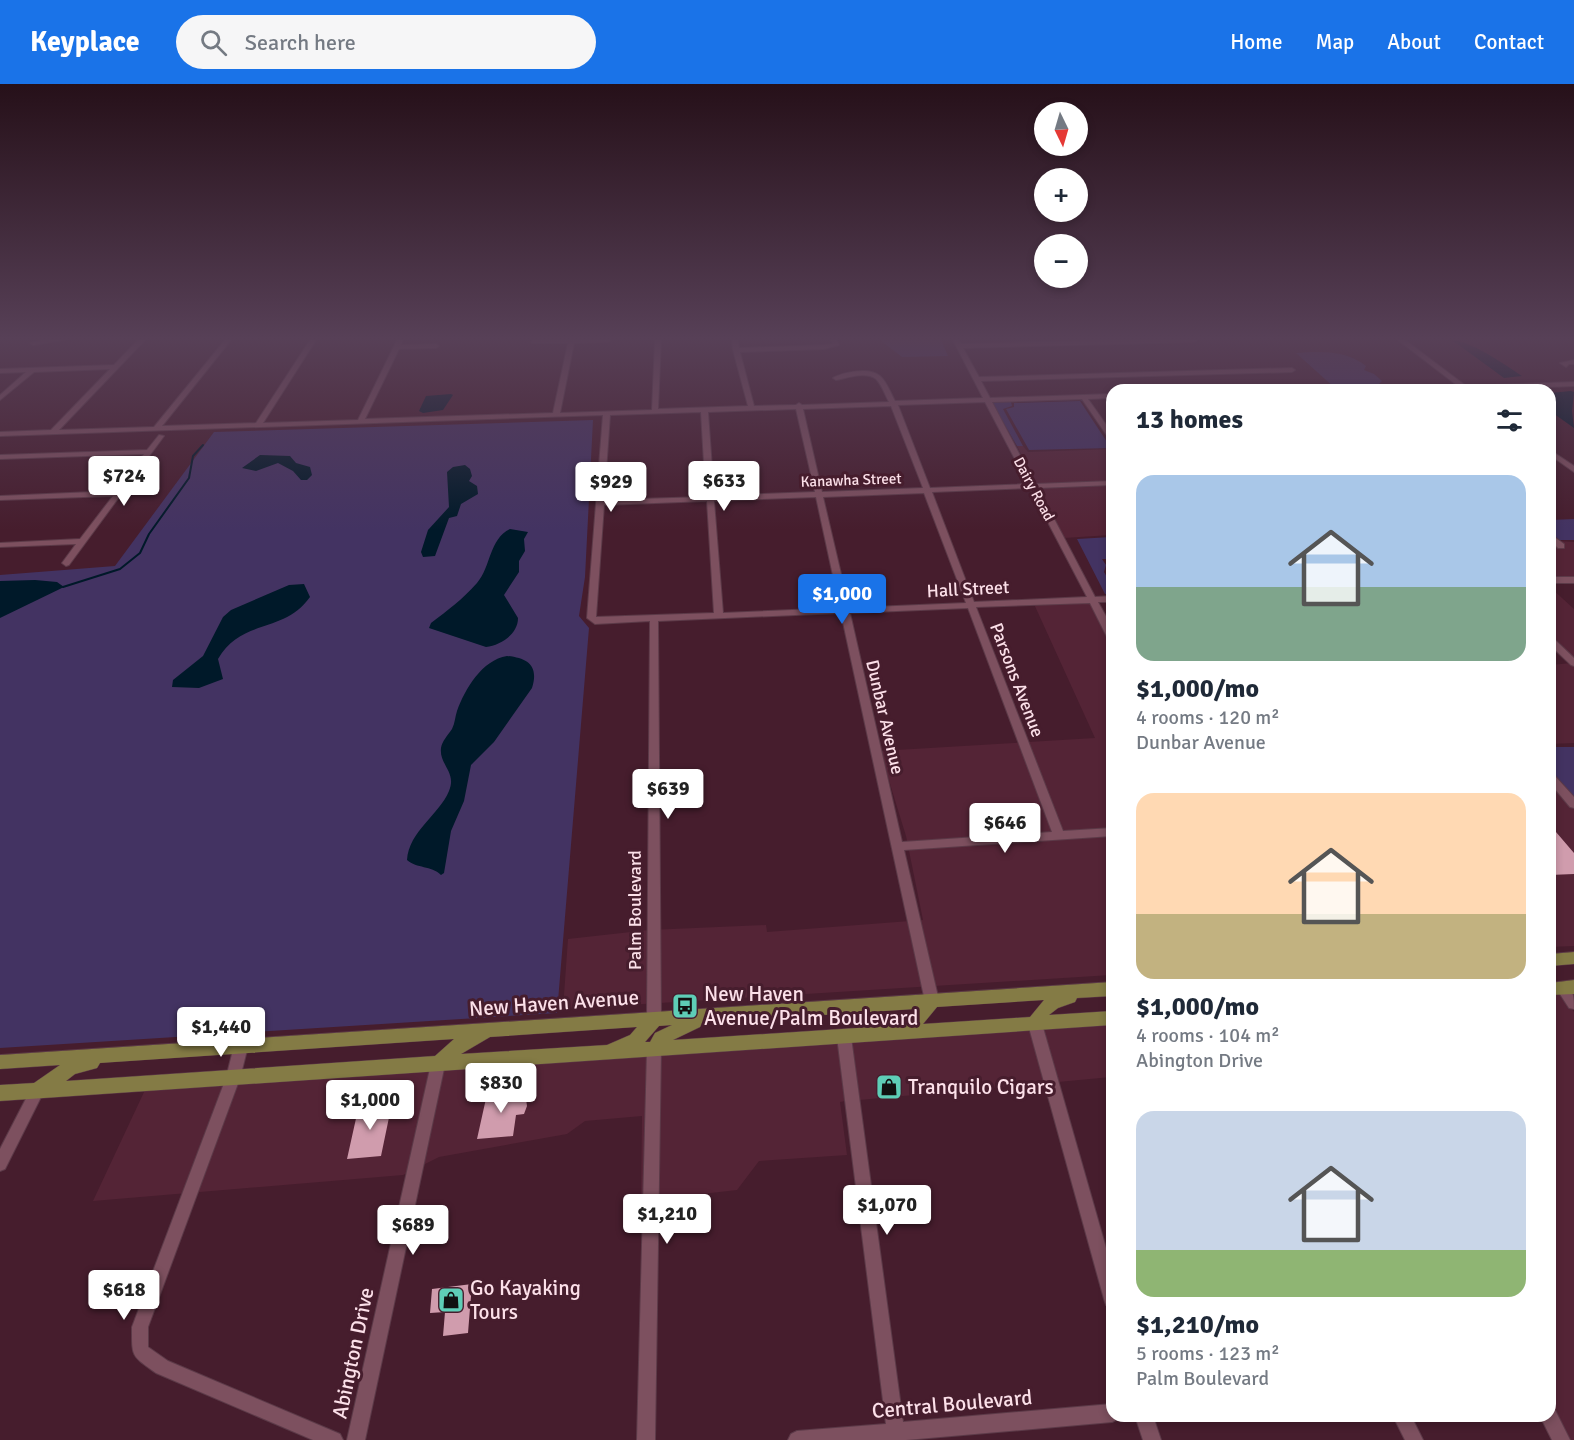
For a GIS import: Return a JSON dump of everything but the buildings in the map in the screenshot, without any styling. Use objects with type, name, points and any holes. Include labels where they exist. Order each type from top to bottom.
[{"type":"main road","points":[[1556,960],[1574,958]]},
{"type":"main road","name":"New Haven Avenue","points":[[0,1062],[1106,989]]},
{"type":"main road","points":[[1035,1024],[1039,1013],[1052,1002],[1088,990]]},
{"type":"main road","points":[[884,1034],[916,1020],[932,1001]]},
{"type":"main road","points":[[654,1050],[661,1038],[674,1029],[710,1016]]},
{"type":"main road","points":[[0,1094],[1106,1018]]},
{"type":"main road","points":[[604,1053],[636,1040],[654,1020]]},
{"type":"main road","points":[[438,1064],[461,1044],[493,1030]]},
{"type":"main road","points":[[37,1091],[70,1068],[125,1054]]},
{"type":"street","points":[[53,432],[81,403]]},
{"type":"street","points":[[66,563],[149,452],[159,432],[181,403]]},
{"type":"street","points":[[260,424],[273,403]]},
{"type":"street","points":[[361,421],[370,403]]},
{"type":"street","points":[[556,414],[558,403]]},
{"type":"street","points":[[655,403],[655,410]]},
{"type":"street","points":[[0,434],[159,432],[260,424],[852,403]]},
{"type":"street","name":"Parsons Avenue","points":[[893,403],[1059,836]]},
{"type":"street","name":"Dairy Road","points":[[989,403],[1106,627]]},
{"type":"street","points":[[1088,403],[1106,429]]},
{"type":"street","name":"Dunbar Avenue","points":[[799,405],[932,1001]]},
{"type":"street","points":[[704,409],[719,617]]},
{"type":"street","points":[[599,503],[607,412]]},
{"type":"street","points":[[0,457],[149,452]]},
{"type":"street","points":[[1556,456],[1574,470]]},
{"type":"street","name":"Kanawha Street","points":[[599,503],[1106,483]]},
{"type":"street","points":[[0,498],[118,493]]},
{"type":"street","name":"Hall Street","points":[[599,503],[591,618],[595,621],[1106,599]]},
{"type":"street","points":[[0,545],[81,541]]},
{"type":"street","points":[[1556,541],[1561,546]]},
{"type":"street","points":[[1556,580],[1574,580]]},
{"type":"street","name":"Palm Boulevard","points":[[654,620],[654,1020]]},
{"type":"street","points":[[1556,646],[1574,663]]},
{"type":"street","points":[[1556,784],[1574,804]]},
{"type":"street","points":[[897,846],[1106,832]]},
{"type":"street","points":[[1562,988],[1574,1004]]},
{"type":"street","points":[[1035,1024],[1106,1278]]},
{"type":"street","points":[[844,1037],[896,1436]]},
{"type":"street","points":[[241,1046],[233,1078],[140,1327],[140,1351],[162,1367],[334,1440]]},
{"type":"street","points":[[646,1440],[654,1050]]},
{"type":"street","name":"Abington Drive","points":[[356,1440],[438,1064]]},
{"type":"street","points":[[0,1164],[37,1091]]},
{"type":"street","name":"Central Boulevard","points":[[797,1440],[896,1436],[1106,1414]]},
{"type":"street","points":[[1146,1422],[1152,1440]]},
{"type":"street","points":[[1405,1422],[1414,1440]]},
{"type":"street","points":[[1552,1422],[1561,1440]]},
{"type":"shaded area","points":[[992,403],[1011,403],[1012,406],[1003,409],[1023,446],[1017,446]]},
{"type":"shaded area","points":[[1014,403],[1082,403],[1106,440],[1106,448],[1029,450],[1006,409],[1014,407]]},
{"type":"shaded area","points":[[593,420],[585,577],[579,616],[589,628],[557,1013],[0,1048],[0,575],[115,566],[214,432]]},
{"type":"shaded area","points":[[1017,446],[1023,446],[1028,452],[1106,449],[1106,535],[1064,538]]},
{"type":"shaded area","points":[[1574,519],[1574,540],[1559,540],[1556,537],[1556,520]]},
{"type":"shaded area","points":[[1106,537],[1106,559],[1102,559],[1106,565],[1104,572],[1106,594],[1105,594],[1077,539]]},
{"type":"shaded area","points":[[1556,539],[1574,542],[1574,580],[1556,581]]},
{"type":"shaded area","points":[[1556,592],[1574,609],[1574,743],[1556,744],[1556,664],[1572,663],[1556,647]]},
{"type":"shaded area","points":[[1089,601],[1106,637],[1106,975],[563,1009],[568,939],[649,930],[766,925],[767,932],[923,920],[906,836],[880,751],[1095,738],[1034,604]]},
{"type":"shaded area","points":[[1556,747],[1574,747],[1574,802],[1556,780]]},
{"type":"shaded area","points":[[1556,785],[1574,807],[1574,946],[1556,947]]},
{"type":"shaded area","points":[[1556,994],[1560,994],[1574,1012],[1574,1440],[1570,1440],[1556,1413]]},
{"type":"shaded area","points":[[1106,1024],[1106,1077],[1058,1082],[1043,1029]]},
{"type":"shaded area","points":[[1030,1030],[1044,1083],[859,1100],[851,1043]]},
{"type":"shaded area","points":[[838,1043],[845,1101],[840,1102],[847,1155],[759,1161],[737,1190],[658,1199],[661,1055]]},
{"type":"shaded area","points":[[647,1056],[643,1200],[641,1201],[642,1116],[585,1121],[567,1134],[439,1157],[423,1165],[443,1070]]},
{"type":"shaded area","points":[[430,1071],[407,1173],[403,1175],[93,1201],[145,1090]]},
{"type":"water","points":[[423,403],[447,403],[443,410],[423,413],[419,411]]},
{"type":"water","points":[[1556,403],[1573,403],[1574,428],[1556,415]]},
{"type":"water","points":[[260,455],[290,456],[296,463],[310,467],[312,475],[307,480],[301,480],[293,471],[278,463],[256,471],[242,468]]},
{"type":"water","points":[[465,465],[470,469],[472,476],[469,481],[477,486],[478,494],[461,504],[457,516],[449,518],[435,556],[423,557],[421,552],[428,530],[449,507],[447,472],[453,467]]},
{"type":"water","points":[[510,529],[528,532],[524,539],[525,551],[519,561],[519,572],[504,595],[518,618],[512,634],[497,644],[486,647],[429,628],[431,623],[477,583],[498,539]]},
{"type":"water","points":[[0,581],[57,582],[64,587],[0,618]]},
{"type":"water","points":[[304,584],[310,597],[300,609],[288,617],[238,637],[227,646],[218,659],[223,679],[199,688],[172,687],[173,680],[203,656],[223,617],[231,610],[289,585]]},
{"type":"water","points":[[507,656],[530,664],[534,674],[532,688],[494,742],[471,765],[464,801],[451,831],[444,873],[441,875],[407,860],[409,850],[413,840],[449,791],[451,779],[441,754],[441,748],[453,727],[465,694],[482,669]]},
{"type":"waterway","points":[[63,587],[120,569],[140,553],[149,534],[189,478],[193,456],[203,445]]},
{"type":"place","name":"New Haven Avenue/Palm Boulevard","points":[[685,1006]]},
{"type":"place","name":"Tranquilo Cigars","points":[[889,1087]]},
{"type":"place","name":"Go Kayaking Tours","points":[[451,1300]]}]
